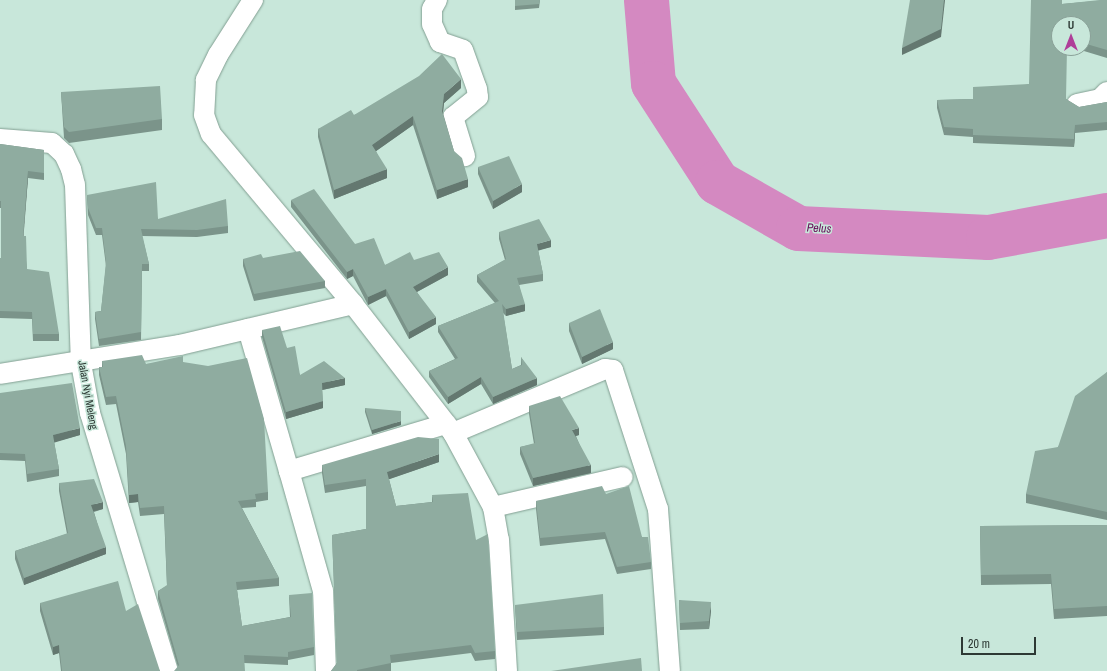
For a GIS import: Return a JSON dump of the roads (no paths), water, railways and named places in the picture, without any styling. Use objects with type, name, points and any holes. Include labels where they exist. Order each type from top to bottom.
[{"type":"street","points":[[253,0],[218,55],[206,80],[204,115],[211,134],[248,181],[353,304],[493,507],[499,540],[506,671]]},
{"type":"street","points":[[437,0],[432,9],[432,24],[440,42],[463,50],[477,89],[478,97],[454,117],[465,156]]},
{"type":"street","points":[[1077,104],[1100,99],[1107,92]]},
{"type":"street","name":"Jalan Nyi Meleng","points":[[0,139],[52,143],[64,154],[71,169],[75,185],[81,363],[101,454],[168,671]]},
{"type":"street","points":[[0,374],[81,363],[248,329],[353,304]]},
{"type":"street","points":[[248,329],[290,470],[322,591],[326,671]]},
{"type":"street","points":[[290,470],[438,429],[605,369],[613,370],[658,509],[670,671]]},
{"type":"street","points":[[493,507],[623,477]]},
{"type":"waterway","name":"Pelus","points":[[646,0],[653,83],[717,182],[798,228],[988,237],[1107,215]]}]
